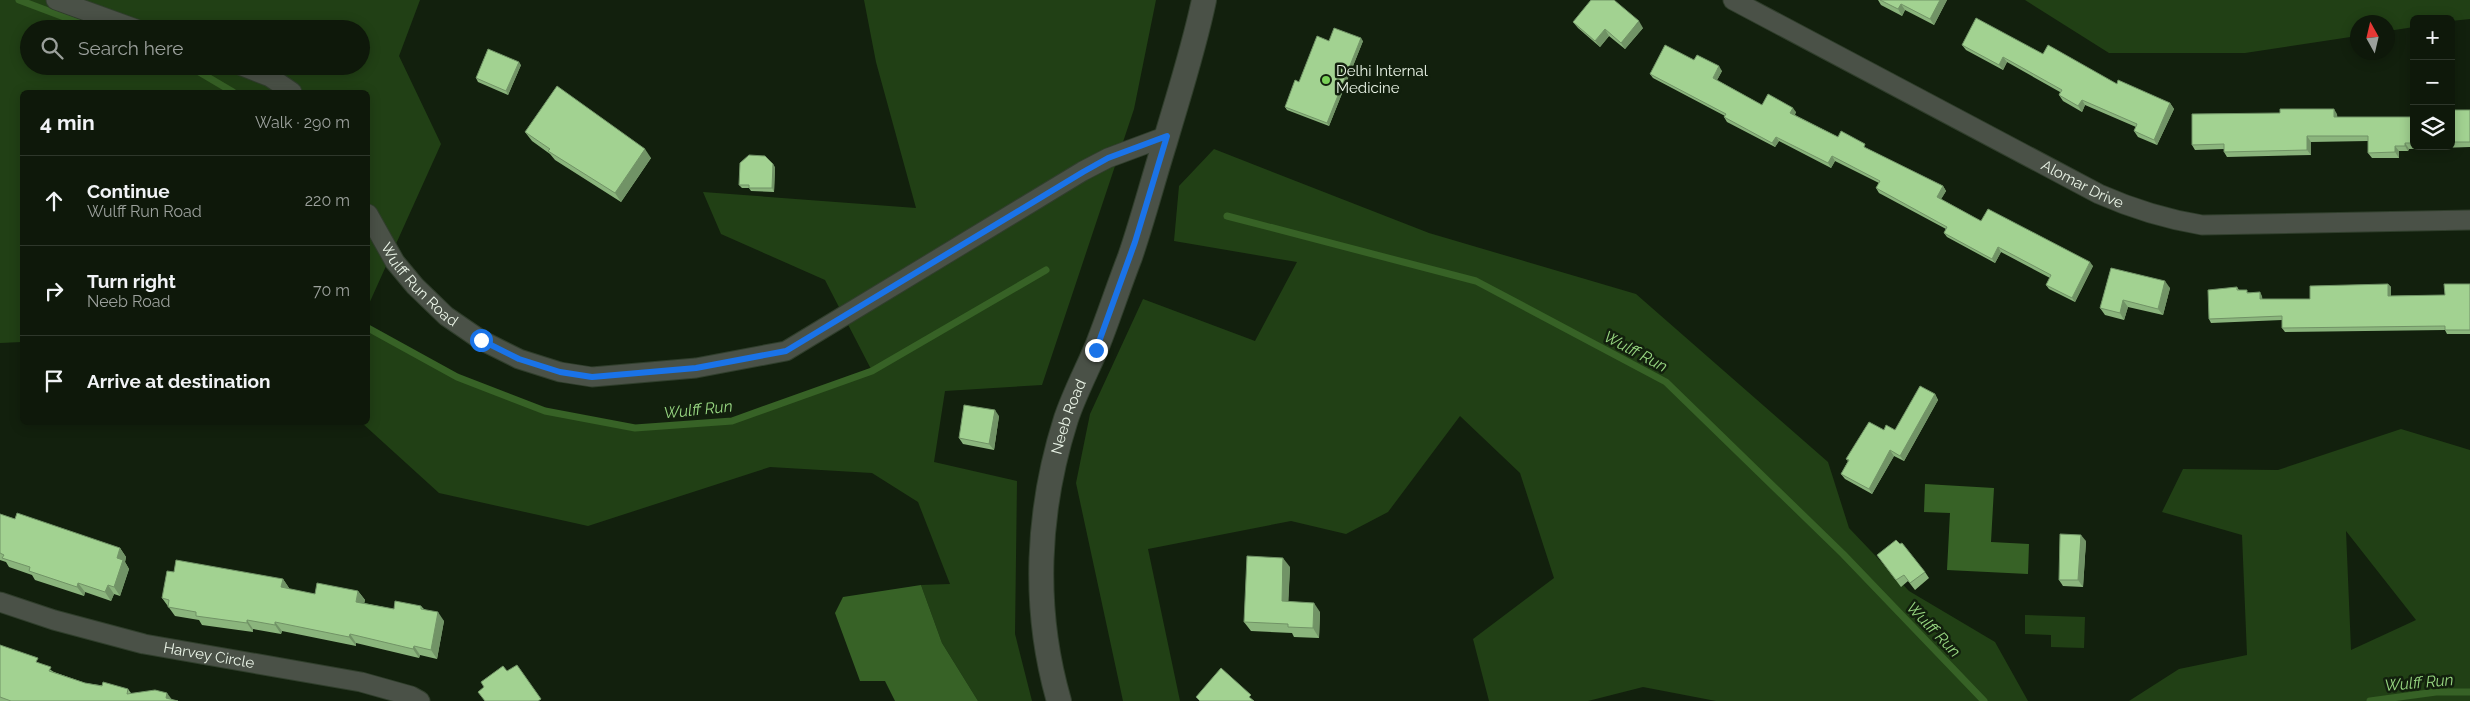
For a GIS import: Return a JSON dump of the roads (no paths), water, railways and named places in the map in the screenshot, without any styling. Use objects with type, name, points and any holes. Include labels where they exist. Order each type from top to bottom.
[{"type":"street","points":[[56,0],[111,20]]},
{"type":"street","name":"Neeb Road","points":[[1059,701],[1052,677],[1044,625],[1041,572],[1044,520],[1052,468],[1066,417],[1096,350],[1135,242],[1191,60],[1204,0]]},
{"type":"street","name":"Alomar Drive","points":[[1733,0],[2100,194],[2133,209],[2169,220],[2202,225],[2470,220]]},
{"type":"street","points":[[265,75],[289,90]]},
{"type":"street","name":"Wulff Run Road","points":[[370,218],[395,262],[433,304],[446,316],[481,340],[519,359],[560,372],[592,377],[696,368],[786,351],[1083,172],[1108,158],[1167,136]]},
{"type":"street","name":"Harvey Circle","points":[[0,602],[54,620],[144,644],[361,682],[411,696],[420,701]]},
{"type":"waterway","name":"Wulff Run","points":[[19,0],[72,20]]},
{"type":"waterway","name":"Wulff Run","points":[[204,75],[230,90]]},
{"type":"waterway","name":"Wulff Run","points":[[1227,216],[1476,281],[1666,382],[1843,554],[1984,701]]},
{"type":"waterway","name":"Wulff Run","points":[[370,329],[457,377],[545,411],[635,428],[732,421],[872,371],[1046,270]]},
{"type":"waterway","name":"Wulff Run","points":[[2370,701],[2436,692],[2470,692]]},
{"type":"place","name":"Delhi Internal Medicine","points":[[1326,80]]}]
